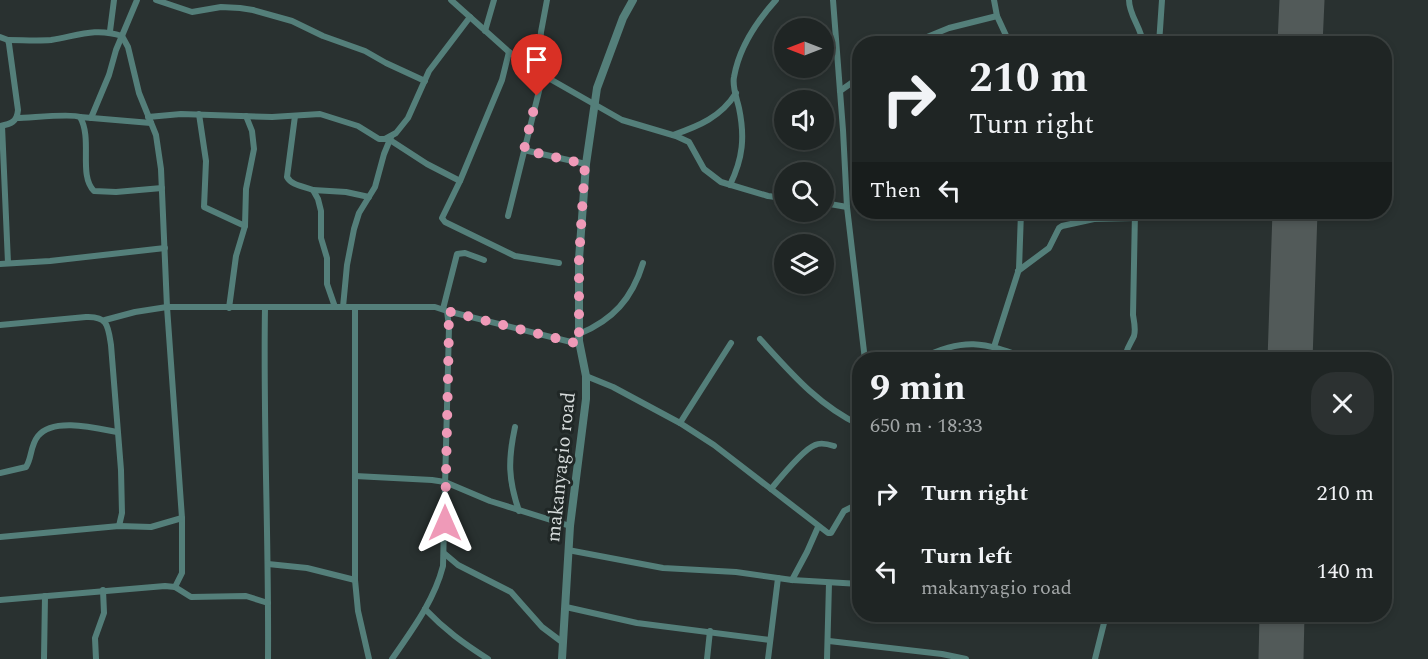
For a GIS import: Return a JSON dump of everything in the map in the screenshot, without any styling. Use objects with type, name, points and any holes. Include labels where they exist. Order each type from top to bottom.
[{"type":"street","points":[[110,32],[114,0]]},
{"type":"street","points":[[91,118],[110,75],[113,57],[137,0]]},
{"type":"street","points":[[156,0],[192,12],[221,7],[240,8],[292,21],[323,36],[365,51],[425,81]]},
{"type":"street","points":[[451,0],[509,52],[541,73],[629,123],[689,142],[704,169],[721,182],[774,197]]},
{"type":"street","points":[[485,31],[494,0]]},
{"type":"street","points":[[508,216],[541,73],[540,32],[547,0]]},
{"type":"street","name":"makanyagio road","points":[[562,659],[570,526],[586,399],[586,376],[579,339],[579,259],[585,164],[597,88],[623,18],[633,0]]},
{"type":"street","points":[[730,185],[744,138],[734,78],[743,50],[760,19],[776,0]]},
{"type":"street","points":[[832,0],[847,207],[864,352]]},
{"type":"street","points":[[994,0],[997,16],[1006,36]]},
{"type":"street","points":[[1129,0],[1130,12],[1142,36]]},
{"type":"street","points":[[1160,36],[1162,0]]},
{"type":"street","points":[[339,307],[354,229],[359,213],[378,179],[390,139],[408,118],[436,62],[470,16]]},
{"type":"street","points":[[930,36],[949,28],[997,16]]},
{"type":"street","points":[[0,37],[51,40],[79,33],[110,32],[122,36],[131,55],[140,93],[158,146],[162,188],[167,307],[182,518],[182,573],[175,587]]},
{"type":"street","points":[[8,39],[18,110],[17,118],[11,124],[1,126],[8,263]]},
{"type":"street","points":[[509,52],[502,80],[442,219],[515,256],[559,263]]},
{"type":"street","points":[[840,91],[852,83]]},
{"type":"street","points":[[672,135],[696,127],[722,112],[735,93]]},
{"type":"street","points":[[17,118],[36,119],[69,115],[150,120],[199,114],[294,116],[320,114],[358,126],[379,139],[390,139],[427,164],[460,181]]},
{"type":"street","points":[[199,114],[206,161],[204,207],[245,226]]},
{"type":"street","points":[[229,308],[236,256],[245,226],[246,189],[254,148],[252,131],[246,116]]},
{"type":"street","points":[[294,116],[287,177],[290,182],[313,190],[346,192],[369,197]]},
{"type":"street","points":[[80,117],[87,138],[88,182],[94,191],[162,188]]},
{"type":"street","points":[[524,150],[585,164]]},
{"type":"street","points":[[313,190],[321,211],[321,238],[327,258],[327,284],[339,307]]},
{"type":"street","points":[[834,205],[847,207]]},
{"type":"street","points":[[994,347],[1018,271],[1021,219]]},
{"type":"street","points":[[1018,271],[1049,248],[1059,228],[1094,219]]},
{"type":"street","points":[[1126,352],[1134,335],[1135,219]]},
{"type":"street","points":[[0,264],[50,261],[165,248]]},
{"type":"street","points":[[392,659],[425,609],[441,575],[445,554],[449,327],[445,310],[457,254],[465,253],[484,260]]},
{"type":"street","points":[[105,321],[135,312],[167,307],[435,307],[579,339],[617,311],[638,278],[643,263]]},
{"type":"street","points":[[355,307],[355,580],[358,611],[369,659]]},
{"type":"street","points":[[265,308],[264,441],[268,659]]},
{"type":"street","points":[[0,325],[86,316],[99,317],[105,321],[111,345],[117,432],[122,513],[119,526]]},
{"type":"street","points":[[760,339],[803,384],[835,412],[852,421]]},
{"type":"street","points":[[681,423],[731,343]]},
{"type":"street","points":[[934,352],[942,348],[972,343],[982,343],[1008,352]]},
{"type":"street","points":[[586,376],[613,387],[681,423],[714,445],[828,533],[831,533],[844,511],[852,507]]},
{"type":"street","points":[[0,473],[26,468],[37,437],[51,428],[65,425],[82,426],[117,432]]},
{"type":"street","points":[[515,427],[509,468],[519,511]]},
{"type":"street","points":[[771,489],[811,447],[824,443],[834,446]]},
{"type":"street","points":[[355,476],[445,482],[519,511],[546,517],[570,526]]},
{"type":"street","points":[[0,537],[119,526],[151,527],[182,518]]},
{"type":"street","points":[[792,580],[818,527]]},
{"type":"street","points":[[568,550],[663,568],[736,572],[792,580],[852,584]]},
{"type":"street","points":[[445,554],[458,565],[511,592],[542,627],[562,642]]},
{"type":"street","points":[[268,564],[307,568],[355,580]]},
{"type":"street","points":[[768,659],[778,578]]},
{"type":"street","points":[[827,659],[830,583]]},
{"type":"street","points":[[0,600],[155,586],[175,587],[191,597],[246,596],[268,603]]},
{"type":"street","points":[[96,659],[95,638],[104,613],[103,590]]},
{"type":"street","points":[[44,659],[45,596]]},
{"type":"street","points":[[566,607],[637,623],[770,640]]},
{"type":"street","points":[[425,609],[454,637],[488,659]]},
{"type":"street","points":[[1095,659],[1104,622]]},
{"type":"street","points":[[706,659],[710,631]]},
{"type":"street","points":[[828,641],[942,654],[966,659]]},
{"type":"street","points":[[1089,659],[1098,645]]},
{"type":"runway","points":[[1300,36],[1302,0]]},
{"type":"runway","points":[[1290,352],[1295,219]]},
{"type":"runway","points":[[1281,659],[1282,622]]},
{"type":"route","points":[[445,523],[449,327],[447,311],[579,344],[579,259],[585,164],[524,150],[537,96]]}]
